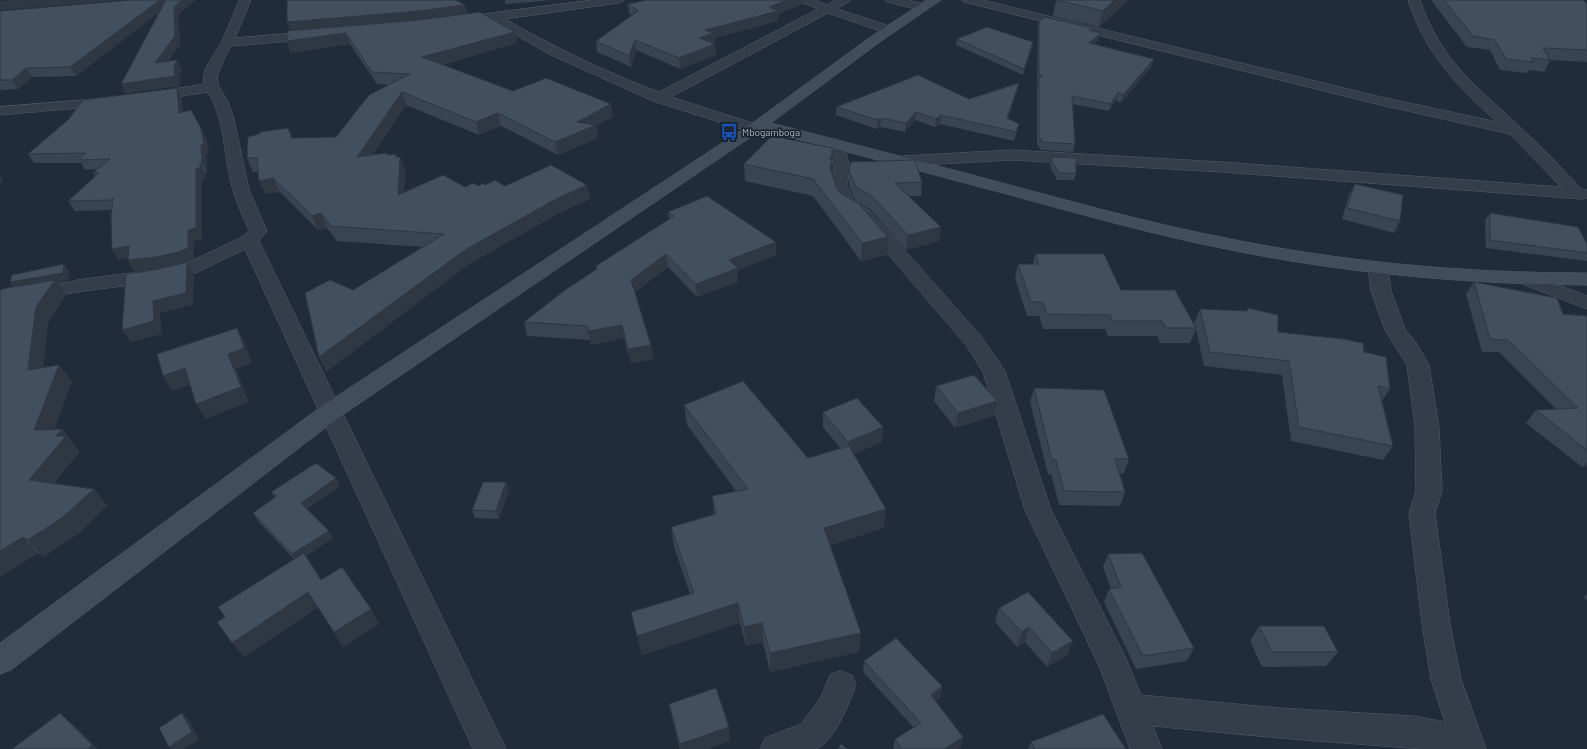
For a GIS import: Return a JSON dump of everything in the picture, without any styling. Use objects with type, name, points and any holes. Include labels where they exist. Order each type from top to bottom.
[{"type":"main road","points":[[0,660],[330,412],[756,126],[889,30],[929,4]]},
{"type":"main road","points":[[756,126],[903,161],[1178,234],[1252,249],[1378,268],[1528,279],[1587,279]]},
{"type":"street","points":[[0,303],[13,297],[59,289],[162,276],[191,268],[250,240],[258,231],[242,190],[227,119],[221,102],[212,87],[210,77],[216,60],[227,42],[245,0]]},
{"type":"street","points":[[446,23],[493,17],[558,4],[618,0]]},
{"type":"street","points":[[805,0],[889,30]]},
{"type":"street","points":[[658,98],[845,0]]},
{"type":"street","points":[[891,0],[929,4]]},
{"type":"street","points":[[968,0],[1381,101],[1514,130]]},
{"type":"street","points":[[1414,0],[1417,10],[1434,44],[1449,67],[1499,117],[1582,194]]},
{"type":"street","points":[[493,17],[543,46],[658,98],[698,112],[756,126]]},
{"type":"street","points":[[227,42],[328,34]]},
{"type":"street","points":[[135,99],[212,87]]},
{"type":"street","points":[[0,111],[120,101]]},
{"type":"street","points":[[836,144],[842,167],[838,185],[847,205],[864,215],[973,340],[994,371],[1038,510],[1114,666],[1146,749]]},
{"type":"street","points":[[903,161],[1012,155],[1237,168],[1582,194]]},
{"type":"street","points":[[250,240],[490,749]]},
{"type":"street","points":[[1378,268],[1382,291],[1395,330],[1409,349],[1418,365],[1427,427],[1429,475],[1429,491],[1422,513],[1436,624],[1446,679],[1469,745]]},
{"type":"street","points":[[1528,279],[1587,302]]},
{"type":"street","points":[[776,749],[812,735],[832,707],[841,685]]},
{"type":"street","points":[[1131,709],[1279,723],[1413,732],[1469,745]]},
{"type":"building","points":[[131,0],[160,0],[70,67],[26,68],[12,80],[0,80],[0,11]]},
{"type":"building","points":[[166,0],[182,0],[174,7],[175,36],[155,63],[177,60],[174,67],[175,76],[121,84]]},
{"type":"building","points":[[287,0],[456,0],[465,5],[419,11],[287,22]]},
{"type":"building","points":[[648,0],[788,0],[769,7],[778,11],[705,30],[713,33],[699,38],[715,44],[679,58],[635,40],[629,56],[596,41],[638,11],[628,4]]},
{"type":"building","points":[[1057,0],[1115,0],[1103,11]]},
{"type":"building","points":[[1444,0],[1583,0],[1587,4],[1587,50],[1543,48],[1550,60],[1531,58],[1533,62],[1506,59],[1495,40],[1473,36]]},
{"type":"building","points":[[480,12],[515,32],[422,57],[513,91],[546,78],[611,104],[577,122],[596,125],[555,142],[498,113],[476,122],[402,92],[357,157],[387,153],[387,155],[396,154],[396,157],[400,157],[398,195],[443,175],[465,187],[473,183],[478,186],[483,183],[485,185],[495,180],[505,186],[551,165],[587,185],[556,199],[465,250],[319,357],[305,293],[330,280],[353,290],[444,234],[331,226],[321,213],[312,216],[273,178],[259,181],[257,158],[247,158],[248,137],[259,134],[260,132],[288,128],[292,138],[336,137],[369,95],[410,74],[372,72],[346,33],[287,41],[287,31],[419,20]]},
{"type":"building","points":[[1045,17],[1092,28],[1089,30],[1101,33],[1089,43],[1154,59],[1123,95],[1118,92],[1111,104],[1072,96],[1075,144],[1042,142],[1039,136],[1039,77],[1043,76],[1039,74],[1039,21]]},
{"type":"building","points":[[987,27],[1033,42],[1024,69],[957,39]]},
{"type":"building","points":[[918,75],[969,99],[1019,83],[1007,118],[1019,124],[1016,132],[941,115],[936,119],[916,112],[906,123],[881,118],[878,120],[836,107]]},
{"type":"building","points":[[177,88],[179,113],[191,110],[201,128],[204,144],[201,145],[202,163],[200,163],[200,168],[196,169],[196,228],[188,230],[188,248],[179,252],[156,257],[128,260],[129,246],[112,249],[111,215],[113,198],[112,200],[68,201],[99,173],[93,173],[110,159],[79,160],[86,153],[28,154],[68,120],[83,100]]},
{"type":"building","points":[[772,136],[832,148],[832,156],[829,159],[832,159],[830,168],[837,189],[858,203],[888,237],[862,243],[813,179],[744,164]]},
{"type":"building","points":[[1052,157],[1076,158],[1076,173],[1059,173],[1051,160]]},
{"type":"building","points":[[915,160],[922,182],[895,183],[941,227],[908,235],[872,196],[856,187],[849,171],[851,162]]},
{"type":"building","points":[[1355,184],[1403,195],[1400,221],[1347,208]]},
{"type":"building","points":[[707,196],[776,242],[729,260],[738,268],[696,284],[666,254],[631,280],[651,345],[628,349],[622,325],[588,331],[588,326],[524,322],[565,290],[597,269],[596,266],[674,216],[668,212]]},
{"type":"building","points":[[1490,213],[1578,227],[1587,244],[1587,253],[1490,240]]},
{"type":"building","points":[[1035,254],[1104,254],[1121,290],[1175,290],[1196,328],[1166,328],[1162,321],[1112,321],[1110,315],[1047,314],[1043,302],[1031,302],[1018,264],[1039,264]]},
{"type":"building","points":[[187,262],[186,293],[153,301],[154,321],[122,330],[126,274],[155,270]]},
{"type":"building","points":[[64,264],[63,273],[10,282],[12,275]]},
{"type":"building","points":[[55,280],[36,307],[28,370],[59,365],[34,430],[62,429],[56,436],[66,436],[29,480],[94,489],[63,517],[28,540],[23,537],[0,551],[0,290]]},
{"type":"building","points":[[1474,282],[1557,298],[1563,314],[1587,316],[1587,450],[1536,410],[1578,408],[1508,340],[1490,339]]},
{"type":"building","points":[[1248,308],[1278,315],[1278,332],[1343,339],[1363,343],[1364,352],[1386,357],[1390,389],[1378,386],[1393,446],[1299,427],[1289,361],[1210,352],[1200,309],[1247,311]]},
{"type":"building","points":[[237,328],[244,348],[228,354],[241,387],[196,404],[185,368],[163,376],[157,354]]},
{"type":"building","points":[[974,375],[997,401],[958,413],[936,386]]},
{"type":"building","points":[[743,381],[808,458],[849,446],[886,509],[824,528],[861,633],[770,653],[762,623],[744,627],[738,603],[637,636],[631,612],[694,593],[671,527],[716,514],[712,496],[748,489],[684,405]]},
{"type":"building","points":[[1034,388],[1104,390],[1129,459],[1115,459],[1125,492],[1064,491],[1056,460],[1052,460]]},
{"type":"building","points":[[857,398],[883,427],[848,442],[823,412]]},
{"type":"building","points":[[316,463],[336,478],[301,503],[329,531],[292,554],[253,513],[277,496],[271,492]]},
{"type":"building","points":[[483,482],[506,482],[496,511],[472,510]]},
{"type":"building","points":[[304,553],[321,580],[342,567],[371,609],[334,632],[308,592],[232,643],[217,622],[225,617],[218,607]]},
{"type":"building","points":[[1142,553],[1194,648],[1143,656],[1109,589],[1121,587],[1108,554]]},
{"type":"building","points":[[1028,592],[1073,641],[1052,653],[1029,627],[1022,632],[999,608]]},
{"type":"building","points":[[1259,626],[1324,626],[1338,652],[1272,652]]},
{"type":"building","points":[[896,638],[942,686],[931,695],[963,737],[944,749],[902,749],[895,739],[921,723],[864,661]]},
{"type":"building","points":[[716,688],[729,727],[680,744],[669,704]]},
{"type":"building","points":[[60,713],[92,745],[88,749],[12,749]]},
{"type":"building","points":[[182,713],[192,732],[169,747],[159,728]]},
{"type":"building","points":[[1103,714],[1126,749],[1035,749],[1031,742]]},
{"type":"building","points":[[841,744],[848,749],[838,749]]},
{"type":"place","name":"Mbogamboga","points":[[729,132]]}]
